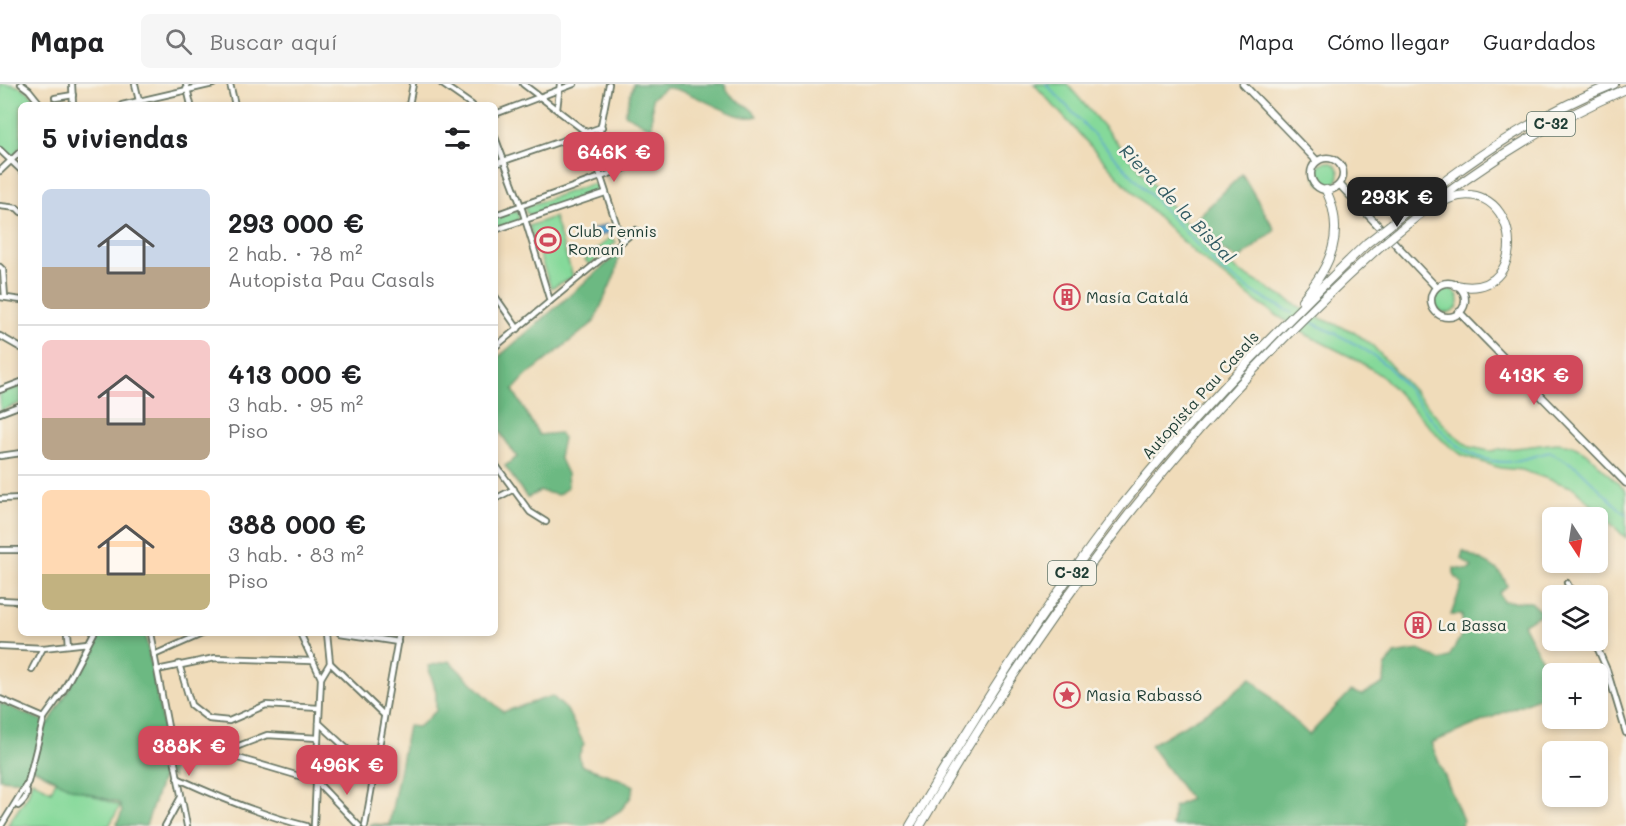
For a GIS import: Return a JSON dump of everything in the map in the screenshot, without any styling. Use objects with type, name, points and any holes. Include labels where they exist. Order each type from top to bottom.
[{"type":"highway","name":"C-32","points":[[1307,298],[1367,243],[1426,195],[1474,161],[1511,136],[1614,84]]},
{"type":"highway","name":"Autopista Pau Casals","points":[[920,826],[1009,680],[1071,588],[1170,461],[1273,347],[1376,250],[1423,210],[1481,167],[1565,116],[1626,89]]},
{"type":"highway","points":[[1307,298],[1328,265],[1332,251],[1336,226],[1334,208],[1326,190]]},
{"type":"highway","points":[[1423,210],[1456,196],[1470,196],[1484,200],[1494,207],[1507,224],[1510,250],[1499,273],[1486,284],[1476,287],[1456,285]]},
{"type":"highway","name":"Autopista Pau Casals","points":[[910,826],[1007,666],[1091,547],[1173,444],[1307,298]]},
{"type":"street","points":[[21,84],[38,102]]},
{"type":"street","points":[[72,84],[73,102]]},
{"type":"street","points":[[135,84],[140,102]]},
{"type":"street","points":[[186,84],[190,102]]},
{"type":"street","points":[[144,102],[213,84]]},
{"type":"street","points":[[230,84],[235,102]]},
{"type":"street","points":[[410,102],[413,84]]},
{"type":"street","points":[[442,84],[468,102]]},
{"type":"street","points":[[523,84],[585,132],[622,241]]},
{"type":"street","points":[[498,113],[560,87],[574,84]]},
{"type":"street","points":[[595,160],[609,84]]},
{"type":"street","points":[[1243,84],[1317,161]]},
{"type":"street","points":[[558,109],[560,87]]},
{"type":"street","points":[[55,98],[73,95]]},
{"type":"street","points":[[498,163],[602,127]]},
{"type":"street","points":[[498,146],[521,206],[550,301]]},
{"type":"street","points":[[0,150],[18,168]]},
{"type":"street","points":[[0,171],[18,154]]},
{"type":"street","points":[[1329,158],[1340,163],[1344,176],[1340,185],[1326,190],[1318,188],[1311,178],[1312,168],[1317,161],[1329,158]]},
{"type":"street","points":[[498,214],[648,160]]},
{"type":"street","points":[[1340,185],[1436,287]]},
{"type":"street","points":[[498,229],[605,193]]},
{"type":"street","points":[[0,206],[18,209]]},
{"type":"street","points":[[498,345],[636,230]]},
{"type":"street","points":[[0,267],[3,270],[3,297],[18,300]]},
{"type":"street","points":[[1446,283],[1456,285],[1461,289],[1465,301],[1459,312],[1448,317],[1434,310],[1431,298],[1436,287],[1446,283]]},
{"type":"street","points":[[498,300],[518,329]]},
{"type":"street","points":[[1459,312],[1626,483]]},
{"type":"street","points":[[0,336],[18,346]]},
{"type":"street","points":[[0,390],[18,383]]},
{"type":"street","points":[[0,413],[18,406]]},
{"type":"street","points":[[0,456],[18,453]]},
{"type":"street","points":[[498,468],[530,512],[546,522]]},
{"type":"street","points":[[498,497],[514,489]]},
{"type":"street","points":[[0,499],[18,498]]},
{"type":"street","points":[[0,550],[18,550]]},
{"type":"street","points":[[0,600],[18,601]]},
{"type":"street","points":[[68,636],[69,645]]},
{"type":"street","points":[[1,826],[26,787],[44,718],[62,693],[92,636]]},
{"type":"street","points":[[151,636],[187,826]]},
{"type":"street","points":[[154,655],[197,636]]},
{"type":"street","points":[[301,636],[321,678]]},
{"type":"street","points":[[313,825],[321,678],[330,663],[327,636]]},
{"type":"street","points":[[359,636],[398,642]]},
{"type":"street","points":[[365,826],[399,636]]},
{"type":"street","points":[[0,646],[43,648],[88,643]]},
{"type":"street","points":[[32,669],[43,648]]},
{"type":"street","points":[[1599,651],[1607,670],[1626,733]]},
{"type":"street","points":[[157,670],[179,664],[228,657],[312,661]]},
{"type":"street","points":[[330,663],[384,715]]},
{"type":"street","points":[[179,664],[191,705],[209,719],[229,721],[266,705],[320,708]]},
{"type":"street","points":[[0,699],[44,718]]},
{"type":"street","points":[[319,723],[374,774]]},
{"type":"street","points":[[169,731],[221,753],[316,781],[357,824]]},
{"type":"street","points":[[221,753],[267,735],[318,738]]},
{"type":"street","points":[[177,778],[270,818],[306,826]]},
{"type":"street","points":[[165,826],[181,797]]},
{"type":"green space","points":[[0,84],[23,88],[36,102],[18,102],[18,150],[12,159],[0,146]]},
{"type":"green space","points":[[633,84],[725,84],[735,99],[749,107],[757,116],[738,115],[687,93],[665,88],[652,98],[652,129],[625,114]]},
{"type":"green space","points":[[1034,84],[1067,84],[1203,243],[1235,269],[1315,316],[1352,331],[1373,346],[1451,432],[1470,447],[1490,451],[1557,443],[1571,445],[1587,453],[1626,491],[1626,538],[1608,521],[1608,507],[1594,507],[1574,488],[1522,470],[1500,468],[1462,455],[1442,440],[1384,378],[1361,362],[1307,335],[1258,303],[1196,254],[1125,184]]},
{"type":"green space","points":[[1327,162],[1336,165],[1339,174],[1336,183],[1327,186],[1318,183],[1315,174],[1318,165]]},
{"type":"green space","points":[[1242,174],[1275,230],[1238,260],[1188,227]]},
{"type":"green space","points":[[591,184],[597,185],[596,192],[531,215],[526,213],[525,207]]},
{"type":"green space","points":[[518,212],[519,220],[498,228],[498,216]]},
{"type":"green space","name":"Club Tennis Romaní","points":[[554,217],[573,277],[551,288],[529,226]]},
{"type":"green space","name":"Club Tennis Romaní","points":[[611,237],[616,242],[590,265],[585,260]]},
{"type":"green space","points":[[619,253],[616,272],[594,322],[526,376],[513,390],[539,435],[559,433],[563,438],[559,457],[567,474],[568,487],[558,495],[540,491],[527,498],[505,466],[517,457],[498,429],[498,357]]},
{"type":"green space","points":[[1447,289],[1456,292],[1459,301],[1456,310],[1447,313],[1438,310],[1435,301],[1438,292]]},
{"type":"green space","points":[[18,387],[18,404],[0,411],[0,393]]},
{"type":"green space","points":[[1463,551],[1489,564],[1500,573],[1507,586],[1499,593],[1503,601],[1531,602],[1542,612],[1523,624],[1543,662],[1546,663],[1542,663],[1542,696],[1431,743],[1463,820],[1462,826],[1172,826],[1174,807],[1190,799],[1150,745],[1213,709],[1251,678],[1309,735],[1351,691],[1362,695],[1384,683],[1385,668],[1394,654],[1419,650],[1440,660],[1449,657],[1463,632],[1462,615],[1451,615],[1462,584],[1454,575],[1454,568],[1469,570],[1472,567],[1461,558]]},
{"type":"green space","points":[[99,636],[146,636],[173,779],[168,772],[163,775],[146,826],[116,826],[122,812],[119,803],[71,788],[29,766],[24,781],[0,779],[0,703],[49,723]]},
{"type":"green space","points":[[449,661],[503,712],[552,696],[567,710],[584,744],[579,755],[581,765],[634,786],[631,797],[621,810],[602,822],[583,826],[568,823],[535,826],[370,826],[370,824],[389,825],[408,726],[418,727],[436,711],[436,692],[428,666]]},
{"type":"green space","points":[[32,780],[51,791],[56,781],[120,806],[109,826],[7,826],[28,795]]},
{"type":"water","name":"Club Tennis Romaní","points":[[608,224],[611,232],[594,238],[591,230]]},
{"type":"waterway","name":"Riera de la Bisbal","points":[[1046,84],[1222,271],[1258,295],[1292,313]]},
{"type":"waterway","name":"Riera de la Bisbal","points":[[1307,320],[1353,343],[1385,364],[1441,430],[1469,453],[1486,460],[1510,462],[1550,452],[1577,467],[1626,515]]},
{"type":"place","name":"Club Tennis Romaní","points":[[548,240]]},
{"type":"place","name":"Masía Catalá","points":[[1067,297]]},
{"type":"place","name":"La Bassa","points":[[1418,625]]},
{"type":"place","name":"Masia Rabassó","points":[[1067,695]]}]
